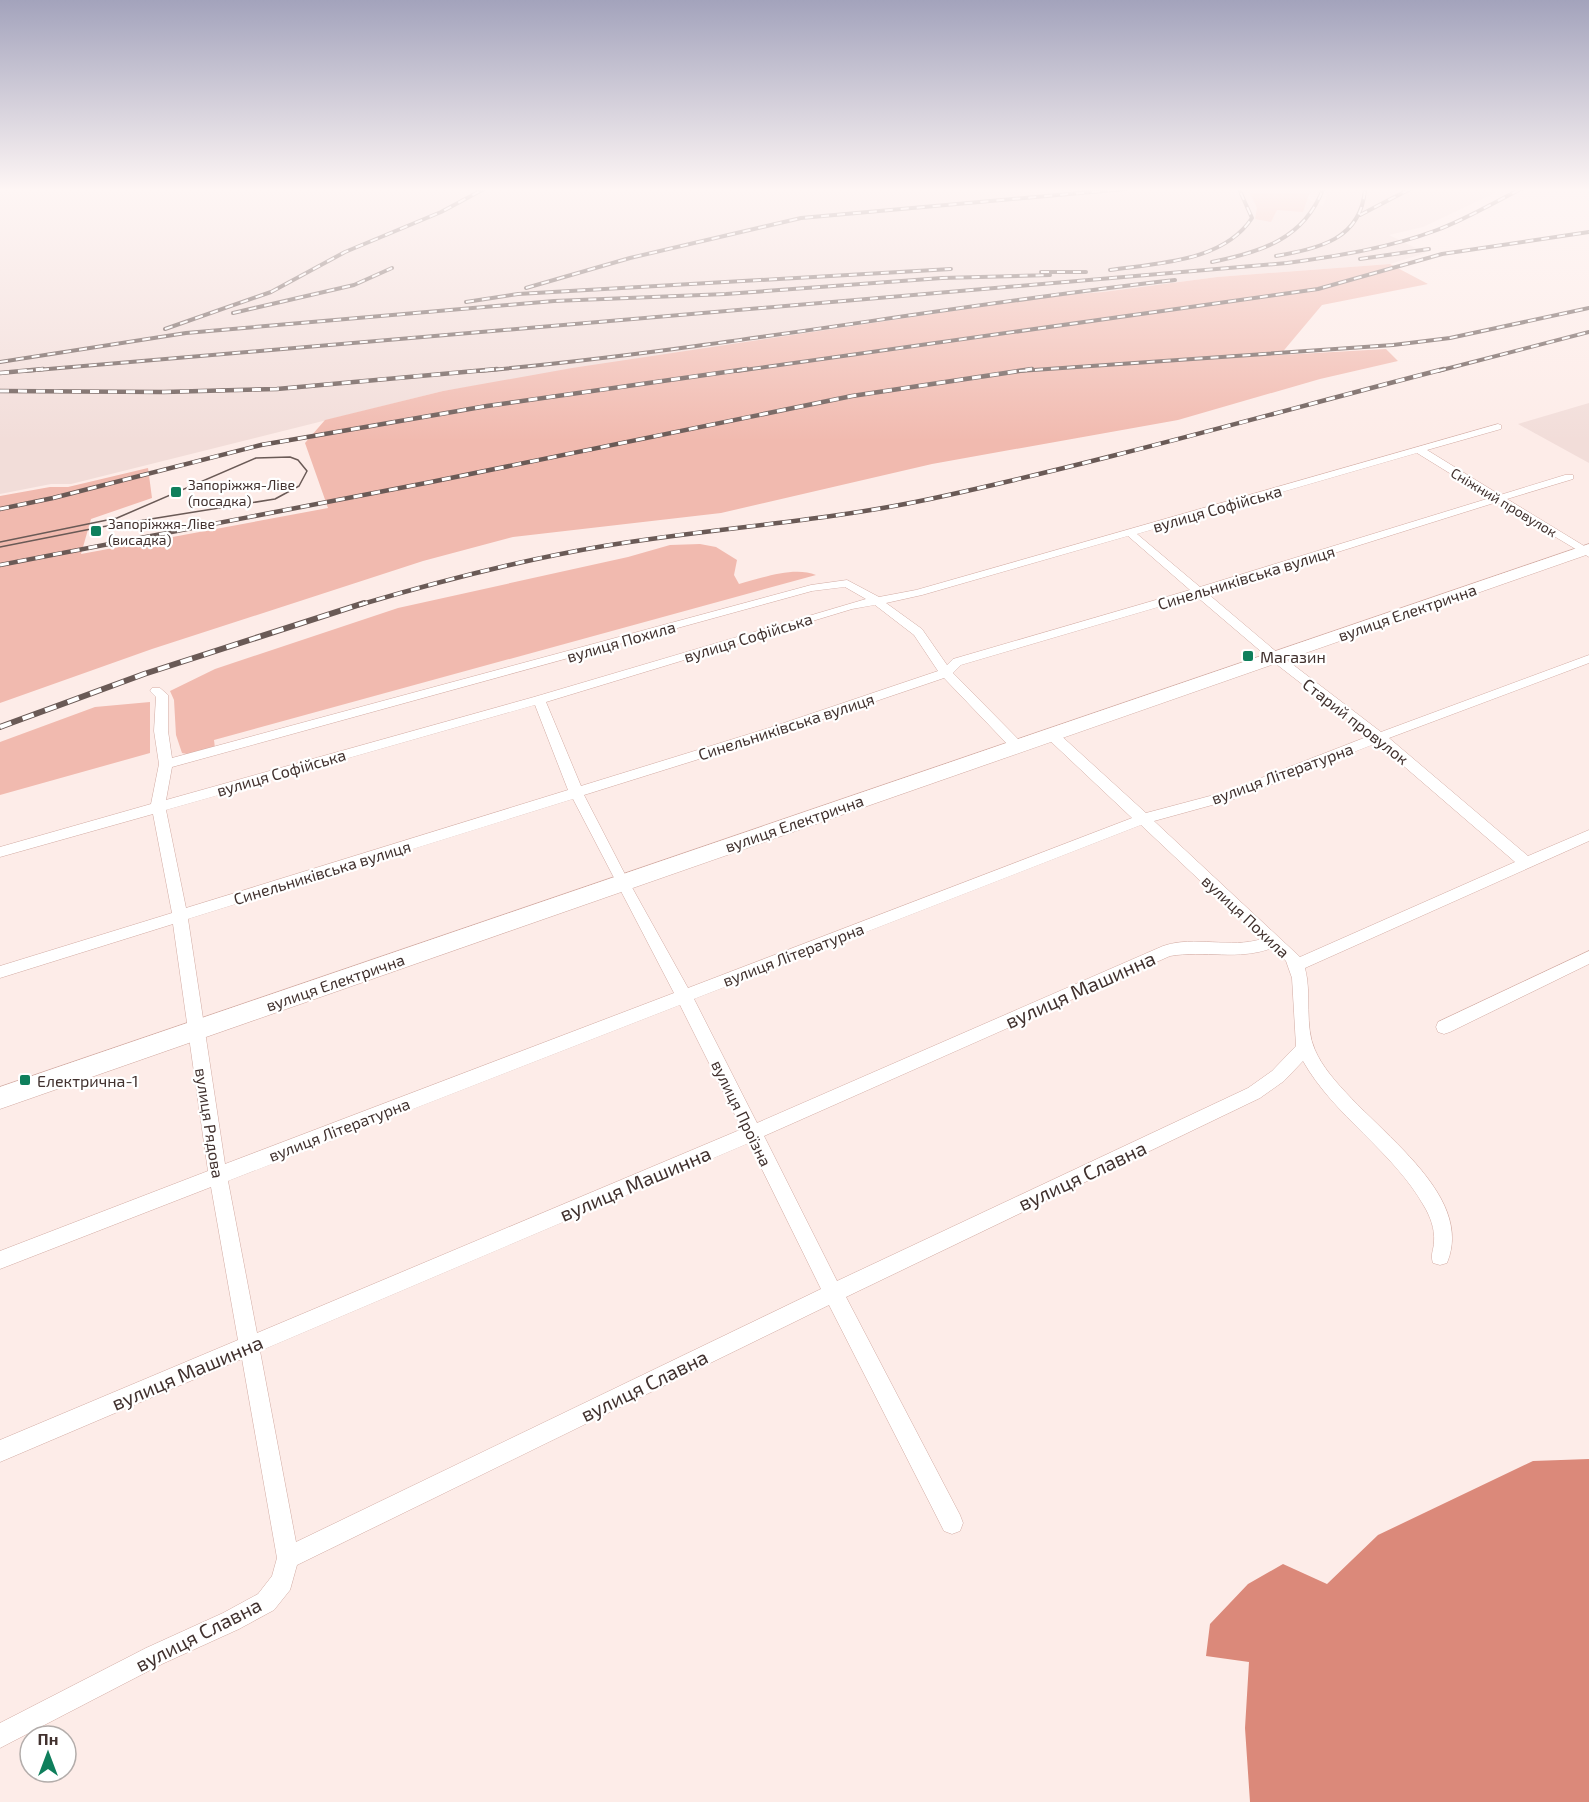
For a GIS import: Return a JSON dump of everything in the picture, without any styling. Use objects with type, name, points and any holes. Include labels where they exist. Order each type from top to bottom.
[{"type":"street","name":"вулиця Софійська","points":[[0,852],[539,700],[850,606],[918,593],[1498,428]]},
{"type":"street","name":"Сніжний провулок","points":[[1419,450],[1587,551]]},
{"type":"street","name":"Синельниківська вулиця","points":[[0,972],[774,731],[946,673],[957,662],[1200,591],[1569,477]]},
{"type":"street","name":"Старий провулок","points":[[1129,532],[1275,657],[1378,737],[1527,864]]},
{"type":"street","name":"вулиця Електрична","points":[[0,1098],[1016,745],[1587,551]]},
{"type":"street","name":"вулиця Похила","points":[[166,764],[830,583],[847,582],[918,632],[946,673],[1016,745]]},
{"type":"street","name":"вулиця Літературна","points":[[0,1260],[1143,819],[1229,796],[1378,737],[1589,659]]},
{"type":"street","name":"вулиця Рядова","points":[[156,691],[162,695],[161,731],[166,764],[158,806],[180,917],[218,1175],[288,1558]]},
{"type":"street","name":"вулиця Проїзна","points":[[539,700],[576,792],[622,883],[684,996],[833,1293],[952,1523]]},
{"type":"street","name":"вулиця Похила","points":[[1051,734],[1292,957],[1297,965],[1305,1048],[1326,1081],[1397,1156],[1424,1191],[1439,1217],[1444,1238],[1440,1256]]},
{"type":"street","points":[[1297,965],[1589,836]]},
{"type":"street","name":"вулиця Машинна","points":[[0,1451],[752,1133],[1168,950],[1192,947],[1248,950],[1273,941]]},
{"type":"street","points":[[1444,1027],[1589,957]]},
{"type":"street","name":"вулиця Славна","points":[[0,1736],[154,1656],[231,1621],[266,1602],[282,1582],[288,1558],[833,1293],[1254,1093],[1278,1076],[1305,1048]]},
{"type":"shaded area","points":[[0,273],[1269,273],[1053,296],[443,391],[71,484],[51,484],[0,494]]},
{"type":"shaded area","points":[[1269,273],[1407,273],[1428,284],[1322,305],[1280,355],[1386,349],[1398,361],[1320,379],[1178,420],[932,464],[721,513],[513,537],[423,561],[152,649],[0,703],[0,496],[50,487],[68,487],[148,468],[152,498],[91,519],[81,554],[328,508],[305,443],[325,420],[443,391],[572,368],[1053,296]]},
{"type":"shaded area","points":[[1589,403],[1589,463],[1518,424],[1528,421]]},
{"type":"shaded area","points":[[700,544],[716,547],[737,560],[734,575],[739,584],[788,572],[816,575],[214,740],[215,748],[192,755],[182,753],[176,735],[174,700],[170,691],[215,669],[398,608],[628,557],[670,545]]},
{"type":"shaded area","points":[[150,702],[150,753],[0,795],[0,742],[95,707]]},
{"type":"shaded area","points":[[1589,1459],[1589,1802],[1250,1802],[1245,1728],[1249,1662],[1206,1656],[1210,1624],[1248,1584],[1283,1564],[1327,1584],[1378,1535],[1533,1461]]},
{"type":"tram line","points":[[0,542],[117,518],[256,458],[290,457],[298,460],[307,471],[299,486],[275,499],[101,527],[0,547]]},
{"type":"railway","points":[[165,329],[271,292],[306,273]]},
{"type":"railway","points":[[233,313],[354,285],[381,273]]},
{"type":"railway","points":[[526,288],[578,273]]},
{"type":"railway","points":[[466,302],[518,294],[880,273]]},
{"type":"railway","points":[[25,371],[1169,273]]},
{"type":"railway","points":[[737,371],[1318,289],[1374,273]]},
{"type":"railway","points":[[0,362],[186,333],[554,301],[726,294],[942,278],[1050,275]]},
{"type":"railway","points":[[480,371],[654,352],[1001,302],[1175,280]]},
{"type":"railway","points":[[1019,371],[1393,345],[1450,338],[1589,308]]},
{"type":"railway","points":[[1438,371],[1589,332]]},
{"type":"railway","points":[[0,373],[43,369]]},
{"type":"railway","points":[[0,391],[164,392],[277,389],[497,369]]},
{"type":"railway","points":[[0,509],[53,498],[261,445],[487,406],[747,369]]},
{"type":"railway","points":[[0,565],[431,482],[852,396],[1032,369]]},
{"type":"railway","points":[[359,605],[481,572],[573,552],[645,540],[849,514],[930,499],[1123,453],[1444,369]]},
{"type":"railway","points":[[0,727],[144,674],[364,603]]},
{"type":"place","name":"Запоріжжя-Ліве (посадка)","points":[[176,492]]},
{"type":"place","name":"Запоріжжя-Ліве (висадка)","points":[[96,531]]},
{"type":"place","name":"Магазин","points":[[1248,656]]},
{"type":"place","name":"Електрична-1","points":[[25,1080]]}]
